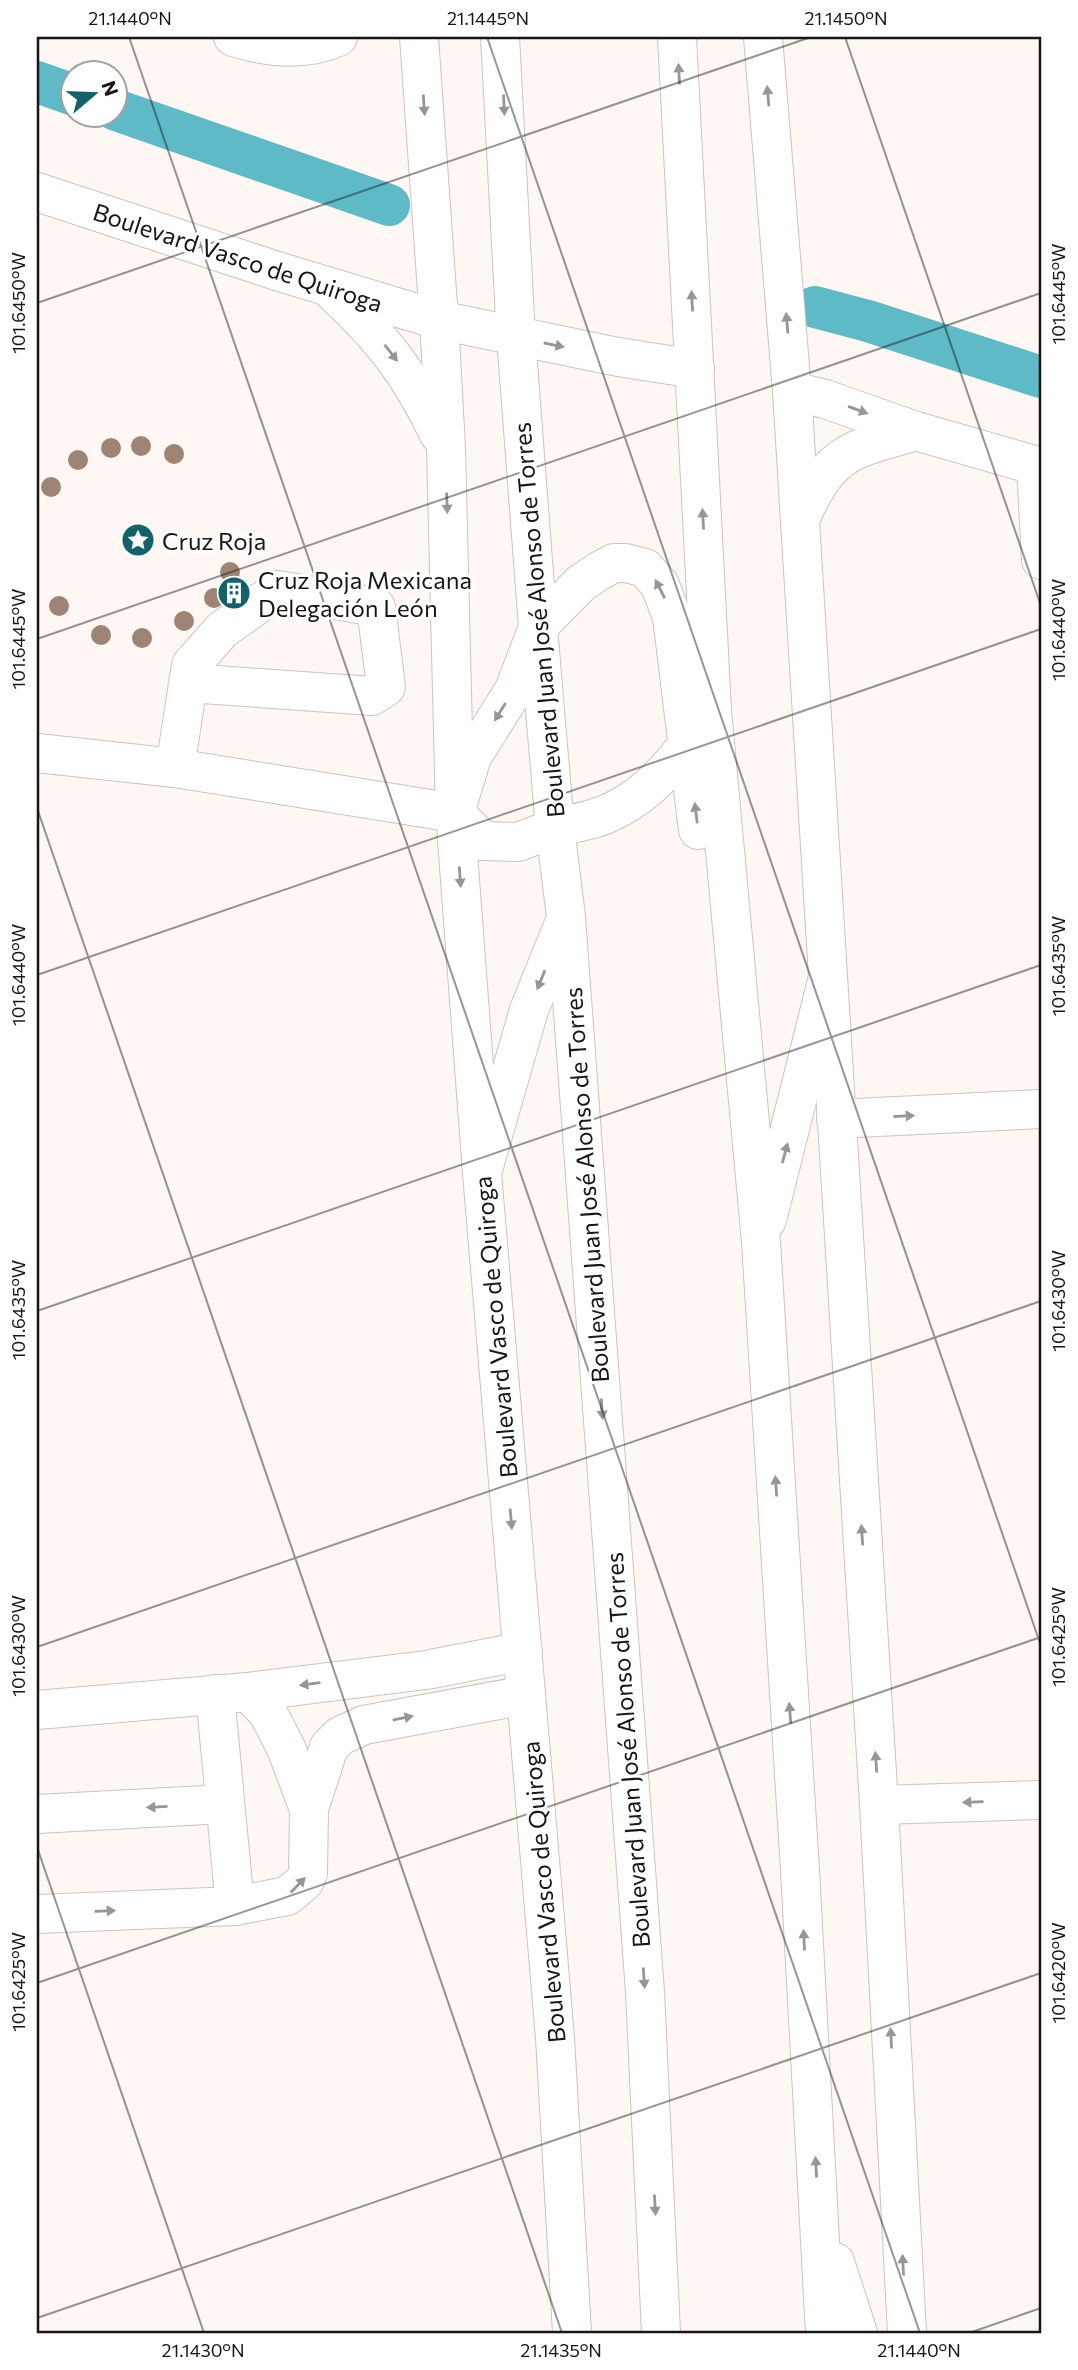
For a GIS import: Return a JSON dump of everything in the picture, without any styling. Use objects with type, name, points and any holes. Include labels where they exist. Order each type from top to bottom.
[{"type":"street","points":[[233,37],[252,43],[291,48],[321,44],[338,37]]},
{"type":"street","name":"Boulevard Vasco de Quiroga","points":[[419,37],[446,448],[455,813],[482,1172],[555,2038],[572,2333]]},
{"type":"street","name":"Boulevard Juan José Alonso de Torres","points":[[500,37],[516,337],[555,828],[566,917],[645,1992],[661,2333]]},
{"type":"street","points":[[677,37],[712,710],[761,1242],[800,1870],[825,2333]]},
{"type":"street","points":[[763,37],[792,391],[879,1805],[906,2333]]},
{"type":"street","name":"Boulevard Vasco de Quiroga","points":[[37,192],[439,320],[618,357],[695,369]]},
{"type":"street","points":[[327,286],[371,328],[395,356],[446,448]]},
{"type":"street","points":[[792,391],[1039,467],[1041,560]]},
{"type":"street","points":[[800,520],[813,489],[826,471],[839,460],[856,450],[916,431]]},
{"type":"street","points":[[455,813],[472,757],[514,690],[538,627],[580,584],[599,570],[614,564],[645,568],[660,584],[672,617],[703,873],[738,998]]},
{"type":"street","points":[[175,768],[188,683],[191,665],[222,630],[278,590],[376,607],[386,687],[372,696],[188,683]]},
{"type":"street","points":[[37,753],[175,768],[455,813],[483,841],[518,842],[555,828],[613,812],[641,794],[666,771],[712,710]]},
{"type":"street","points":[[482,1172],[529,1010],[566,917]]},
{"type":"street","points":[[761,1242],[827,981]]},
{"type":"street","points":[[836,1119],[1041,1109]]},
{"type":"street","points":[[37,1710],[231,1693],[426,1670],[523,1651]]},
{"type":"street","points":[[231,1693],[225,1804],[235,1906]]},
{"type":"street","points":[[231,1693],[268,1713],[286,1748],[309,1810]]},
{"type":"street","points":[[37,1914],[235,1906],[287,1896],[304,1882],[308,1873],[309,1810],[329,1747],[340,1736],[364,1726],[526,1695]]},
{"type":"street","points":[[879,1805],[1041,1800]]},
{"type":"street","points":[[37,1814],[225,1804]]},
{"type":"street","points":[[818,2212],[858,2333]]},
{"type":"waterway","points":[[37,82],[60,90]]},
{"type":"waterway","points":[[130,115],[389,205]]},
{"type":"waterway","points":[[815,307],[868,321],[1041,377]]},
{"type":"place","name":"Cruz Roja","points":[[138,540]]},
{"type":"place","name":"Cruz Roja Mexicana Delegación León","points":[[234,593]]}]
